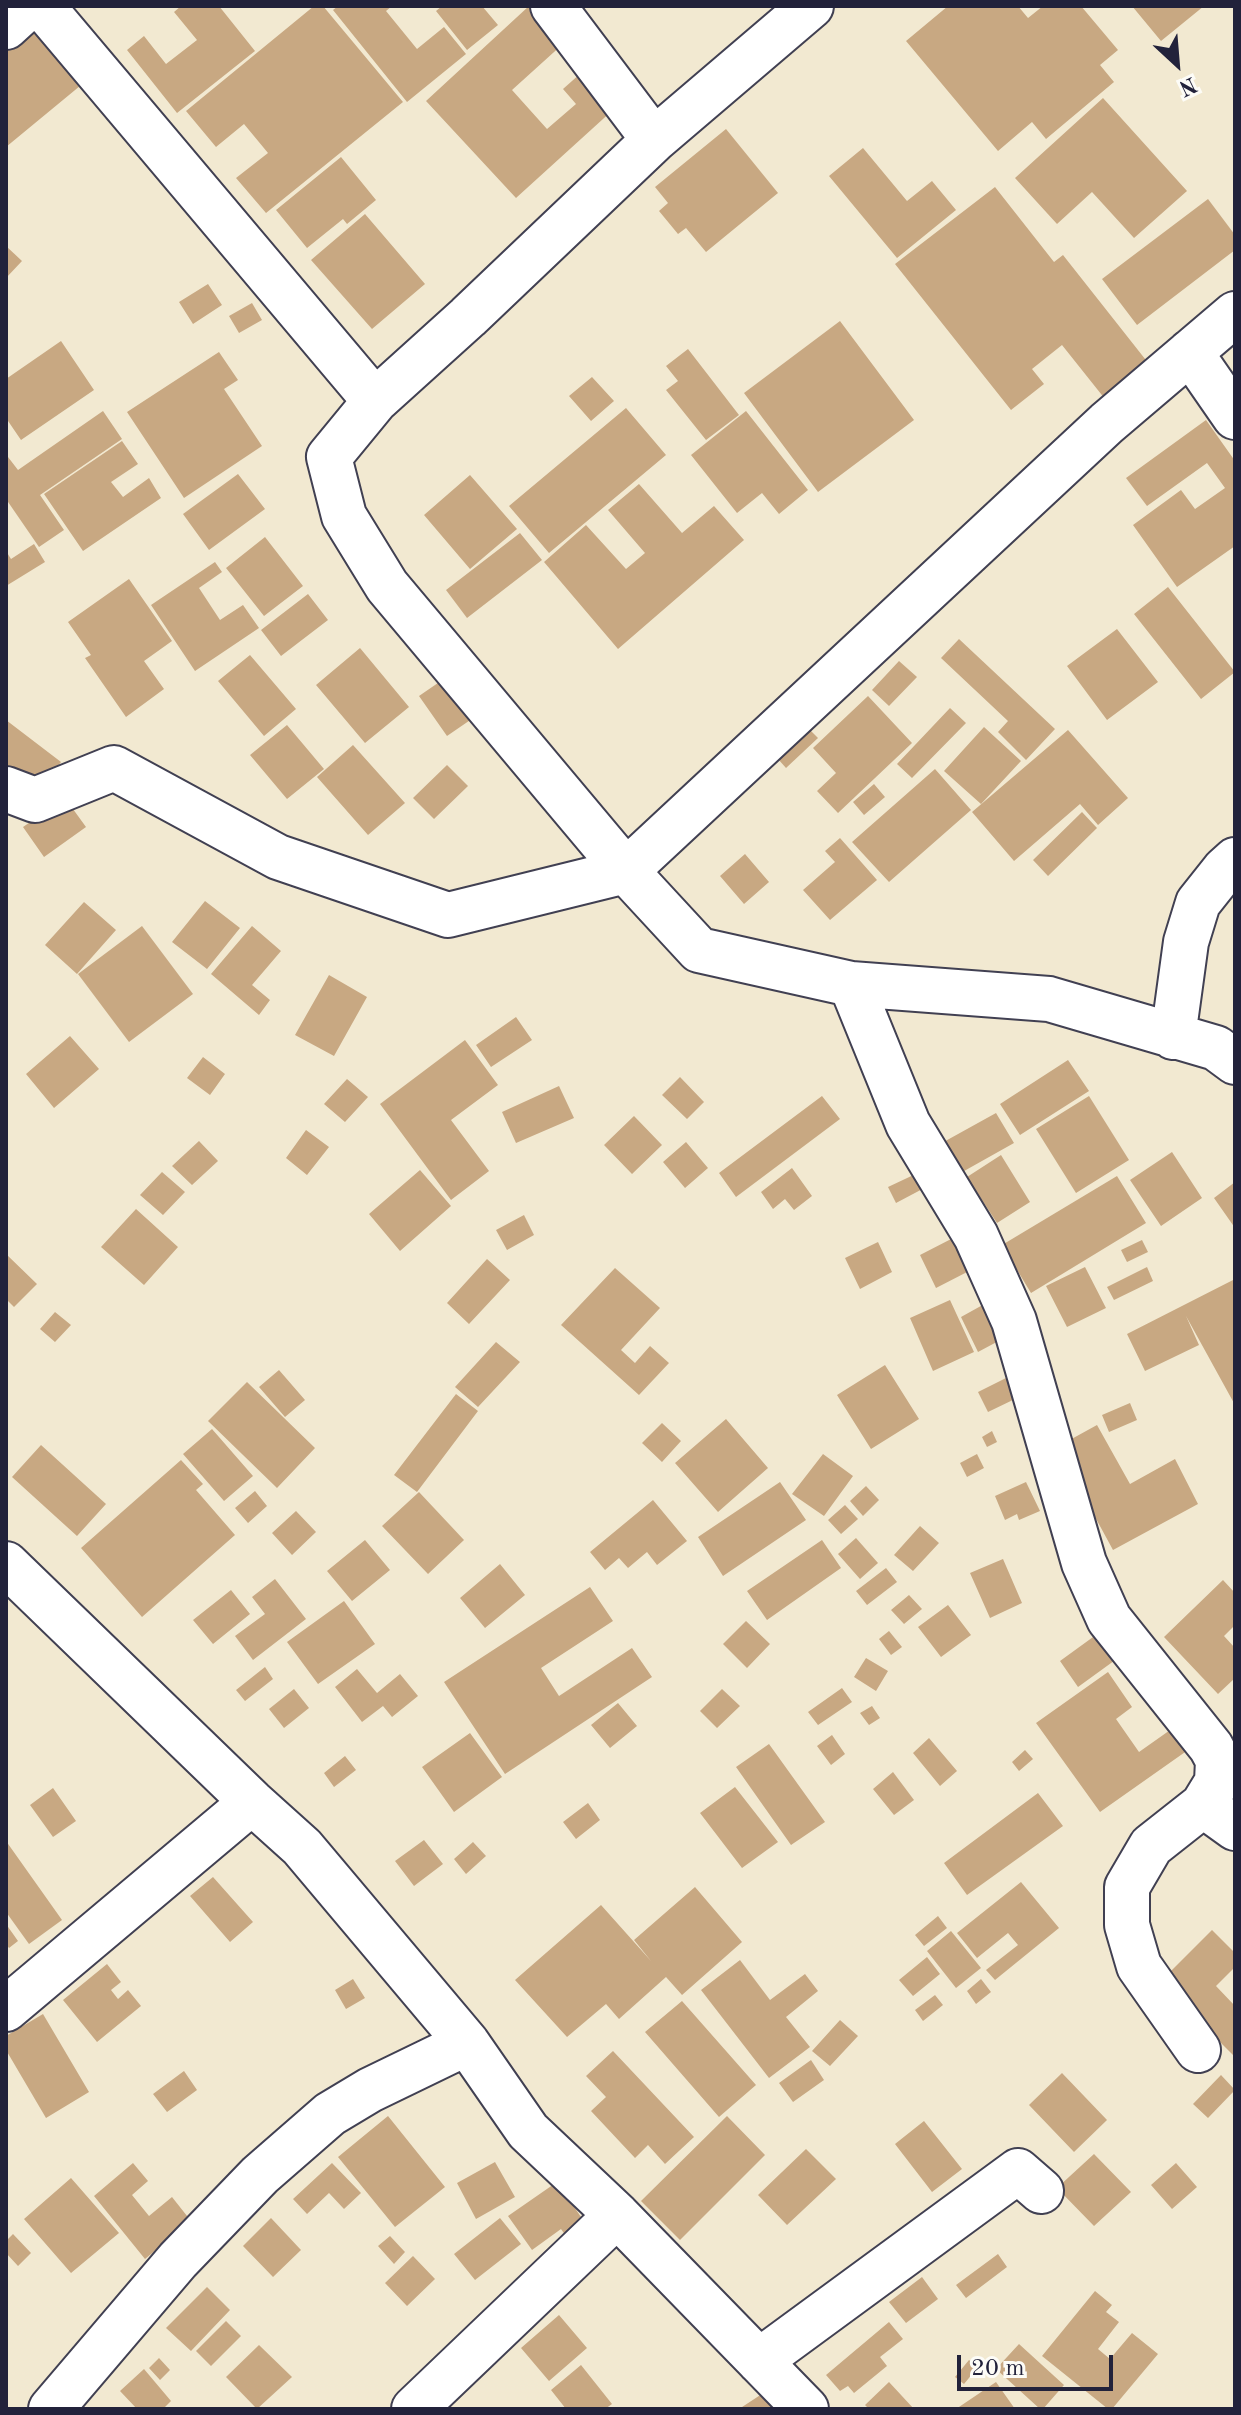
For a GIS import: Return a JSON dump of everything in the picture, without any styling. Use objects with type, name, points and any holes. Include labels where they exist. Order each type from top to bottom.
[{"type":"street","points":[[6,27],[29,6]]},
{"type":"street","points":[[42,6],[375,401]]},
{"type":"street","points":[[553,6],[654,140]]},
{"type":"street","points":[[811,6],[654,140],[375,401],[329,457],[344,516],[387,586],[626,871],[699,950],[851,984],[1049,999],[1216,1048],[1235,1062]]},
{"type":"street","points":[[10,795],[35,800],[114,768],[278,857],[448,915],[626,871],[1095,433],[1235,314]]},
{"type":"street","points":[[1190,352],[1235,417]]},
{"type":"street","points":[[1173,1037],[1186,942],[1198,903],[1235,860]]},
{"type":"street","points":[[851,984],[908,1124],[976,1236],[1014,1321],[1084,1563],[1109,1619],[1211,1747],[1218,1760],[1219,1816],[1151,1846],[1127,1887],[1127,1925],[1139,1966],[1198,2050]]},
{"type":"street","points":[[13,1585],[302,1847],[467,2043],[528,2131],[617,2215],[806,2409]]},
{"type":"street","points":[[6,2009],[252,1802]]},
{"type":"street","points":[[52,2409],[178,2260],[260,2175],[330,2114],[370,2090],[467,2043]]},
{"type":"street","points":[[759,2361],[1018,2171],[1041,2191]]},
{"type":"street","points":[[414,2409],[617,2215]]},
{"type":"building","points":[[181,6],[219,6],[255,51],[177,113],[127,50],[144,36],[166,64],[197,40],[174,12]]},
{"type":"building","points":[[314,6],[323,6],[403,102],[266,213],[236,178],[268,153],[244,124],[216,147],[186,111]]},
{"type":"building","points":[[338,6],[392,6],[386,11],[417,49],[444,27],[466,54],[407,102],[333,10]]},
{"type":"building","points":[[442,6],[482,6],[498,25],[467,50],[436,11]]},
{"type":"building","points":[[529,6],[564,43],[512,90],[547,129],[576,104],[563,89],[581,73],[614,109],[516,198],[426,101]]},
{"type":"building","points":[[948,6],[1018,6],[1028,18],[1043,6],[1081,6],[1118,50],[1100,65],[1114,82],[1046,139],[1032,122],[998,151],[906,41]]},
{"type":"building","points":[[1132,6],[1204,6],[1161,41]]},
{"type":"building","points":[[39,25],[86,81],[6,147],[6,52]]},
{"type":"building","points":[[1103,98],[1187,191],[1134,238],[1092,192],[1057,224],[1015,178]]},
{"type":"building","points":[[726,129],[778,193],[706,252],[686,228],[678,234],[659,211],[668,203],[655,187]]},
{"type":"building","points":[[863,148],[907,201],[932,181],[956,210],[897,258],[829,176]]},
{"type":"building","points":[[341,157],[376,200],[347,224],[343,219],[307,248],[276,210]]},
{"type":"building","points":[[995,187],[1054,262],[1063,255],[1149,364],[1105,399],[1062,345],[1032,369],[1044,384],[1011,410],[895,264]]},
{"type":"building","points":[[1208,199],[1235,235],[1235,250],[1137,325],[1102,279]]},
{"type":"building","points":[[365,214],[425,284],[372,329],[311,260]]},
{"type":"building","points":[[6,246],[22,261],[6,278]]},
{"type":"building","points":[[208,284],[222,305],[193,324],[179,302]]},
{"type":"building","points":[[252,303],[262,320],[239,333],[229,316]]},
{"type":"building","points":[[840,321],[914,420],[818,492],[744,393]]},
{"type":"building","points":[[61,341],[94,390],[21,440],[6,418],[6,379]]},
{"type":"building","points":[[688,349],[739,415],[706,440],[666,390],[678,381],[666,366]]},
{"type":"building","points":[[219,352],[238,380],[224,389],[262,446],[184,498],[127,412]]},
{"type":"building","points":[[592,377],[614,401],[591,421],[569,396]]},
{"type":"building","points":[[626,408],[666,455],[549,553],[509,506]]},
{"type":"building","points":[[103,411],[122,439],[40,495],[64,530],[39,547],[6,499],[6,459],[8,457],[18,470]]},
{"type":"building","points":[[746,411],[808,490],[779,514],[762,493],[737,513],[691,455]]},
{"type":"building","points":[[1206,420],[1235,461],[1235,546],[1177,587],[1133,525],[1181,490],[1195,509],[1225,488],[1207,463],[1147,506],[1126,478]]},
{"type":"building","points":[[122,441],[138,464],[111,482],[123,497],[149,478],[161,498],[83,551],[44,494]]},
{"type":"building","points":[[238,474],[265,509],[209,550],[183,514]]},
{"type":"building","points":[[470,475],[517,529],[470,569],[424,515]]},
{"type":"building","points":[[639,484],[682,533],[714,506],[744,540],[618,649],[544,562],[586,525],[626,569],[645,553],[608,510]]},
{"type":"building","points":[[520,533],[542,560],[467,618],[446,590]]},
{"type":"building","points":[[265,537],[303,586],[264,616],[226,568]]},
{"type":"building","points":[[34,544],[45,562],[6,586],[6,551],[11,559]]},
{"type":"building","points":[[215,562],[222,572],[199,588],[220,620],[243,605],[259,628],[195,671],[151,605]]},
{"type":"building","points":[[129,579],[172,641],[144,661],[164,689],[126,717],[85,658],[91,655],[68,622]]},
{"type":"building","points":[[1168,587],[1235,672],[1201,699],[1134,614]]},
{"type":"building","points":[[308,594],[328,620],[281,656],[261,630]]},
{"type":"building","points":[[1117,629],[1158,682],[1107,720],[1067,666]]},
{"type":"building","points":[[959,639],[1055,729],[1026,760],[998,732],[1008,721],[941,658]]},
{"type":"building","points":[[360,648],[409,707],[365,743],[316,685]]},
{"type":"building","points":[[250,655],[296,709],[264,736],[218,681]]},
{"type":"building","points":[[899,661],[917,677],[889,706],[872,690]]},
{"type":"building","points":[[451,674],[479,714],[447,736],[419,696]]},
{"type":"building","points":[[868,696],[912,743],[838,813],[817,791],[836,773],[813,748]]},
{"type":"building","points":[[950,708],[966,723],[912,778],[897,764]]},
{"type":"building","points":[[6,720],[61,762],[38,791],[6,767]]},
{"type":"building","points":[[287,725],[324,769],[287,799],[250,755]]},
{"type":"building","points":[[984,727],[1021,761],[981,804],[944,771]]},
{"type":"building","points":[[810,730],[818,738],[786,768],[778,759]]},
{"type":"building","points":[[1068,730],[1128,798],[1098,825],[1080,804],[1014,861],[972,812]]},
{"type":"building","points":[[353,745],[405,803],[368,835],[317,777]]},
{"type":"building","points":[[447,765],[468,786],[434,819],[413,798]]},
{"type":"building","points":[[935,769],[971,810],[889,882],[852,842]]},
{"type":"building","points":[[874,784],[885,797],[864,815],[853,802]]},
{"type":"building","points":[[65,798],[86,827],[44,857],[23,827]]},
{"type":"building","points":[[1082,812],[1097,828],[1048,876],[1033,860]]},
{"type":"building","points":[[840,838],[877,880],[830,920],[803,890],[835,862],[825,851]]},
{"type":"building","points":[[745,854],[769,882],[744,904],[720,876]]},
{"type":"building","points":[[205,901],[240,928],[207,969],[172,942]]},
{"type":"building","points":[[84,902],[116,930],[77,974],[45,945]]},
{"type":"building","points":[[142,926],[193,994],[129,1042],[78,974]]},
{"type":"building","points":[[252,926],[281,951],[252,985],[270,1000],[259,1015],[211,974]]},
{"type":"building","points":[[329,975],[367,997],[334,1056],[295,1035]]},
{"type":"building","points":[[516,1017],[532,1040],[491,1067],[476,1045]]},
{"type":"building","points":[[70,1036],[99,1069],[54,1108],[26,1074]]},
{"type":"building","points":[[465,1040],[498,1085],[451,1120],[489,1171],[451,1200],[380,1104]]},
{"type":"building","points":[[203,1057],[225,1074],[210,1095],[187,1078]]},
{"type":"building","points":[[1068,1060],[1089,1091],[1020,1135],[1000,1104]]},
{"type":"building","points":[[680,1077],[704,1102],[687,1119],[662,1095]]},
{"type":"building","points":[[347,1079],[368,1097],[345,1122],[324,1104]]},
{"type":"building","points":[[559,1086],[574,1118],[516,1143],[502,1112]]},
{"type":"building","points":[[822,1096],[840,1119],[736,1197],[719,1173]]},
{"type":"building","points":[[1089,1096],[1129,1160],[1076,1193],[1036,1129]]},
{"type":"building","points":[[996,1113],[1014,1143],[957,1175],[940,1144]]},
{"type":"building","points":[[634,1116],[662,1145],[632,1174],[604,1145]]},
{"type":"building","points":[[306,1130],[329,1147],[307,1175],[286,1158]]},
{"type":"building","points":[[199,1141],[218,1161],[192,1185],[172,1166]]},
{"type":"building","points":[[686,1142],[708,1168],[685,1188],[663,1162]]},
{"type":"building","points":[[1172,1152],[1202,1198],[1161,1226],[1130,1180]]},
{"type":"building","points":[[1001,1155],[1030,1202],[997,1223],[967,1177]]},
{"type":"building","points":[[792,1168],[812,1196],[794,1210],[785,1199],[773,1209],[761,1192]]},
{"type":"building","points":[[420,1170],[451,1206],[400,1251],[369,1214]]},
{"type":"building","points":[[922,1171],[930,1185],[896,1203],[888,1187]]},
{"type":"building","points":[[162,1172],[185,1192],[163,1215],[140,1195]]},
{"type":"building","points":[[1117,1176],[1146,1223],[1031,1293],[1002,1245]]},
{"type":"building","points":[[1235,1182],[1235,1228],[1214,1198]]},
{"type":"building","points":[[136,1209],[178,1247],[144,1285],[101,1247]]},
{"type":"building","points":[[524,1215],[534,1235],[507,1250],[496,1230]]},
{"type":"building","points":[[955,1237],[971,1270],[936,1288],[920,1255]]},
{"type":"building","points":[[1142,1240],[1148,1252],[1127,1262],[1121,1250]]},
{"type":"building","points":[[878,1242],[892,1272],[860,1289],[845,1258]]},
{"type":"building","points":[[6,1254],[37,1284],[14,1307],[6,1299]]},
{"type":"building","points":[[487,1259],[510,1280],[469,1324],[447,1303]]},
{"type":"building","points":[[1085,1267],[1106,1308],[1067,1327],[1046,1286]]},
{"type":"building","points":[[1147,1267],[1153,1281],[1114,1300],[1107,1287]]},
{"type":"building","points":[[615,1268],[660,1308],[621,1350],[635,1363],[650,1346],[669,1363],[639,1395],[561,1325]]},
{"type":"building","points":[[1235,1279],[1235,1405],[1186,1316],[1199,1345],[1145,1371],[1127,1334]]},
{"type":"building","points":[[950,1300],[974,1352],[933,1371],[910,1318]]},
{"type":"building","points":[[988,1302],[1006,1337],[978,1352],[961,1317]]},
{"type":"building","points":[[55,1312],[71,1325],[55,1342],[40,1329]]},
{"type":"building","points":[[496,1342],[520,1362],[478,1407],[455,1387]]},
{"type":"building","points":[[885,1365],[919,1419],[871,1449],[837,1395]]},
{"type":"building","points":[[279,1370],[305,1400],[285,1417],[259,1387]]},
{"type":"building","points":[[1006,1378],[1017,1398],[988,1412],[978,1392]]},
{"type":"building","points":[[247,1382],[315,1448],[277,1488],[208,1421]]},
{"type":"building","points":[[456,1394],[478,1411],[417,1492],[394,1475]]},
{"type":"building","points":[[1130,1403],[1137,1420],[1109,1432],[1102,1415]]},
{"type":"building","points":[[726,1419],[768,1468],[718,1512],[675,1463]]},
{"type":"building","points":[[662,1423],[681,1441],[662,1462],[642,1443]]},
{"type":"building","points":[[1097,1425],[1130,1484],[1175,1459],[1198,1504],[1113,1550],[1057,1447]]},
{"type":"building","points":[[212,1429],[253,1476],[224,1501],[183,1454]]},
{"type":"building","points":[[992,1431],[997,1442],[987,1447],[982,1437]]},
{"type":"building","points":[[41,1445],[106,1504],[77,1536],[12,1477]]},
{"type":"building","points":[[823,1454],[853,1476],[824,1516],[792,1494]]},
{"type":"building","points":[[977,1454],[984,1468],[967,1477],[960,1463]]},
{"type":"building","points":[[181,1460],[203,1484],[196,1490],[235,1535],[142,1617],[81,1548]]},
{"type":"building","points":[[780,1482],[806,1520],[723,1576],[698,1537]]},
{"type":"building","points":[[1026,1482],[1040,1511],[1019,1520],[1017,1514],[1005,1520],[995,1496]]},
{"type":"building","points":[[866,1486],[879,1500],[863,1516],[850,1501]]},
{"type":"building","points":[[255,1491],[267,1506],[248,1523],[235,1508]]},
{"type":"building","points":[[419,1492],[464,1540],[428,1574],[382,1526]]},
{"type":"building","points":[[653,1500],[687,1541],[657,1565],[647,1552],[628,1568],[619,1558],[605,1570],[590,1552]]},
{"type":"building","points":[[845,1505],[858,1519],[841,1534],[828,1520]]},
{"type":"building","points":[[296,1511],[316,1532],[292,1555],[272,1533]]},
{"type":"building","points":[[920,1526],[939,1543],[913,1571],[894,1555]]},
{"type":"building","points":[[856,1538],[878,1563],[860,1579],[838,1554]]},
{"type":"building","points":[[365,1540],[390,1570],[352,1601],[327,1571]]},
{"type":"building","points":[[822,1540],[841,1568],[767,1620],[747,1591]]},
{"type":"building","points":[[1003,1559],[1022,1603],[990,1618],[970,1573]]},
{"type":"building","points":[[500,1564],[525,1595],[485,1628],[460,1598]]},
{"type":"building","points":[[886,1568],[897,1582],[867,1605],[856,1591]]},
{"type":"building","points":[[275,1579],[306,1619],[253,1660],[235,1636],[265,1614],[252,1597]]},
{"type":"building","points":[[1223,1580],[1235,1593],[1235,1625],[1224,1636],[1235,1648],[1235,1678],[1218,1694],[1164,1637]]},
{"type":"building","points":[[590,1587],[613,1621],[541,1668],[559,1696],[632,1648],[652,1677],[505,1774],[444,1682]]},
{"type":"building","points":[[231,1590],[250,1614],[213,1644],[193,1620]]},
{"type":"building","points":[[909,1595],[922,1609],[904,1624],[891,1610]]},
{"type":"building","points":[[344,1601],[375,1644],[318,1684],[287,1642]]},
{"type":"building","points":[[948,1605],[971,1635],[941,1657],[918,1627]]},
{"type":"building","points":[[746,1621],[770,1644],[747,1668],[723,1644]]},
{"type":"building","points":[[889,1631],[902,1647],[891,1655],[879,1639]]},
{"type":"building","points":[[1100,1632],[1118,1658],[1078,1687],[1060,1661]]},
{"type":"building","points":[[866,1658],[888,1671],[876,1691],[854,1677]]},
{"type":"building","points":[[265,1667],[273,1679],[245,1701],[236,1690]]},
{"type":"building","points":[[357,1669],[377,1693],[400,1674],[418,1696],[392,1717],[383,1706],[362,1722],[335,1687]]},
{"type":"building","points":[[1108,1672],[1132,1707],[1116,1719],[1139,1752],[1173,1728],[1188,1750],[1100,1812],[1036,1723]]},
{"type":"building","points":[[842,1688],[852,1702],[818,1725],[808,1712]]},
{"type":"building","points":[[294,1689],[309,1708],[284,1728],[269,1709]]},
{"type":"building","points":[[722,1689],[740,1706],[717,1728],[700,1711]]},
{"type":"building","points":[[618,1703],[637,1726],[610,1748],[591,1725]]},
{"type":"building","points":[[872,1706],[880,1718],[869,1725],[860,1713]]},
{"type":"building","points":[[470,1733],[502,1777],[454,1812],[422,1767]]},
{"type":"building","points":[[832,1735],[845,1754],[831,1765],[817,1746]]},
{"type":"building","points":[[929,1738],[957,1771],[940,1786],[913,1753]]},
{"type":"building","points":[[769,1744],[825,1822],[791,1845],[736,1767]]},
{"type":"building","points":[[1025,1750],[1033,1759],[1019,1771],[1012,1762]]},
{"type":"building","points":[[345,1756],[356,1770],[334,1787],[324,1773]]},
{"type":"building","points":[[893,1772],[914,1800],[894,1815],[873,1789]]},
{"type":"building","points":[[735,1787],[778,1842],[742,1868],[700,1813]]},
{"type":"building","points":[[53,1788],[76,1821],[53,1837],[30,1805]]},
{"type":"building","points":[[1038,1793],[1063,1826],[967,1895],[944,1863]]},
{"type":"building","points":[[588,1803],[600,1820],[576,1839],[563,1822]]},
{"type":"building","points":[[424,1840],[443,1864],[414,1886],[395,1861]]},
{"type":"building","points":[[6,1841],[62,1920],[29,1944],[6,1912]]},
{"type":"building","points":[[473,1842],[486,1856],[466,1874],[454,1859]]},
{"type":"building","points":[[213,1877],[253,1922],[230,1942],[190,1896]]},
{"type":"building","points":[[1021,1882],[1059,1928],[995,1980],[986,1970],[1018,1945],[1008,1933],[977,1958],[957,1933]]},
{"type":"building","points":[[695,1887],[742,1942],[682,1995],[666,1977],[619,2019],[606,2004],[567,2037],[515,1980],[601,1905],[651,1961],[634,1940]]},
{"type":"building","points":[[938,1916],[947,1928],[924,1946],[915,1935]]},
{"type":"building","points":[[6,1924],[18,1941],[9,1948],[6,1944]]},
{"type":"building","points":[[1212,1930],[1235,1953],[1235,1967],[1216,1986],[1235,2006],[1235,2057],[1160,1982]]},
{"type":"building","points":[[951,1931],[981,1968],[956,1988],[927,1951]]},
{"type":"building","points":[[927,1957],[940,1974],[913,1996],[899,1980]]},
{"type":"building","points":[[740,1960],[770,2000],[805,1974],[818,1991],[786,2017],[810,2047],[769,2078],[701,1990]]},
{"type":"building","points":[[107,1964],[121,1982],[111,1990],[118,1999],[128,1990],[141,2006],[97,2042],[63,2000]]},
{"type":"building","points":[[353,1979],[365,1998],[346,2009],[335,1990]]},
{"type":"building","points":[[981,1979],[991,1992],[976,2004],[967,1991]]},
{"type":"building","points":[[935,1995],[943,2005],[923,2021],[915,2010]]},
{"type":"building","points":[[682,2001],[756,2085],[719,2117],[645,2032]]},
{"type":"building","points":[[43,2014],[89,2092],[46,2118],[6,2050],[6,2036]]},
{"type":"building","points":[[840,2020],[858,2036],[830,2066],[812,2051]]},
{"type":"building","points":[[613,2051],[694,2137],[665,2164],[648,2145],[635,2158],[591,2111],[606,2097],[586,2076]]},
{"type":"building","points":[[811,2060],[824,2080],[793,2102],[779,2083]]},
{"type":"building","points":[[184,2071],[197,2090],[167,2112],[153,2094]]},
{"type":"building","points":[[1062,2073],[1107,2120],[1074,2152],[1029,2105]]},
{"type":"building","points":[[1221,2075],[1235,2090],[1208,2118],[1193,2104]]},
{"type":"building","points":[[388,2116],[445,2187],[395,2227],[338,2157]]},
{"type":"building","points":[[727,2116],[765,2155],[680,2240],[641,2201]]},
{"type":"building","points":[[924,2121],[962,2169],[932,2192],[895,2144]]},
{"type":"building","points":[[806,2149],[836,2179],[787,2225],[758,2195]]},
{"type":"building","points":[[1094,2154],[1131,2192],[1094,2226],[1057,2188]]},
{"type":"building","points":[[495,2162],[515,2197],[476,2219],[457,2183]]},
{"type":"building","points":[[133,2163],[148,2181],[132,2195],[149,2216],[172,2197],[191,2221],[145,2259],[94,2196]]},
{"type":"building","points":[[332,2163],[361,2193],[344,2209],[329,2193],[307,2214],[293,2199]]},
{"type":"building","points":[[1176,2163],[1197,2187],[1172,2209],[1151,2185]]},
{"type":"building","points":[[71,2178],[119,2233],[71,2273],[24,2219]]},
{"type":"building","points":[[557,2182],[592,2233],[573,2246],[561,2229],[532,2250],[508,2216]]},
{"type":"building","points":[[271,2218],[301,2250],[273,2277],[243,2246]]},
{"type":"building","points":[[500,2218],[521,2244],[475,2280],[454,2254]]},
{"type":"building","points":[[13,2234],[31,2253],[18,2266],[6,2253],[6,2241]]},
{"type":"building","points":[[390,2236],[405,2252],[394,2264],[378,2246]]},
{"type":"building","points":[[998,2254],[1007,2267],[966,2298],[956,2285]]},
{"type":"building","points":[[413,2256],[435,2279],[407,2306],[385,2283]]},
{"type":"building","points":[[922,2277],[938,2299],[906,2323],[889,2302]]},
{"type":"building","points":[[207,2287],[230,2310],[191,2351],[166,2328]]},
{"type":"building","points":[[1095,2291],[1112,2305],[1106,2312],[1119,2322],[1098,2349],[1110,2359],[1132,2333],[1158,2354],[1112,2409],[1108,2409],[1042,2356]]},
{"type":"building","points":[[559,2315],[587,2348],[549,2381],[521,2348]]},
{"type":"building","points":[[226,2321],[241,2336],[211,2366],[196,2351]]},
{"type":"building","points":[[889,2322],[903,2339],[880,2357],[887,2366],[854,2393],[848,2386],[840,2391],[826,2375]]},
{"type":"building","points":[[1019,2344],[1064,2385],[1043,2409],[996,2369]]},
{"type":"building","points":[[259,2345],[292,2377],[257,2409],[226,2377]]},
{"type":"building","points":[[159,2358],[170,2370],[160,2380],[149,2368]]},
{"type":"building","points":[[969,2360],[978,2367],[964,2384],[955,2377]]},
{"type":"building","points":[[581,2365],[612,2404],[605,2409],[566,2409],[551,2390]]},
{"type":"building","points":[[144,2369],[171,2401],[163,2409],[137,2409],[120,2391]]},
{"type":"building","points":[[889,2382],[914,2409],[869,2409],[865,2405]]},
{"type":"building","points":[[996,2382],[1015,2409],[956,2409]]},
{"type":"building","points":[[768,2390],[780,2409],[739,2409]]}]
